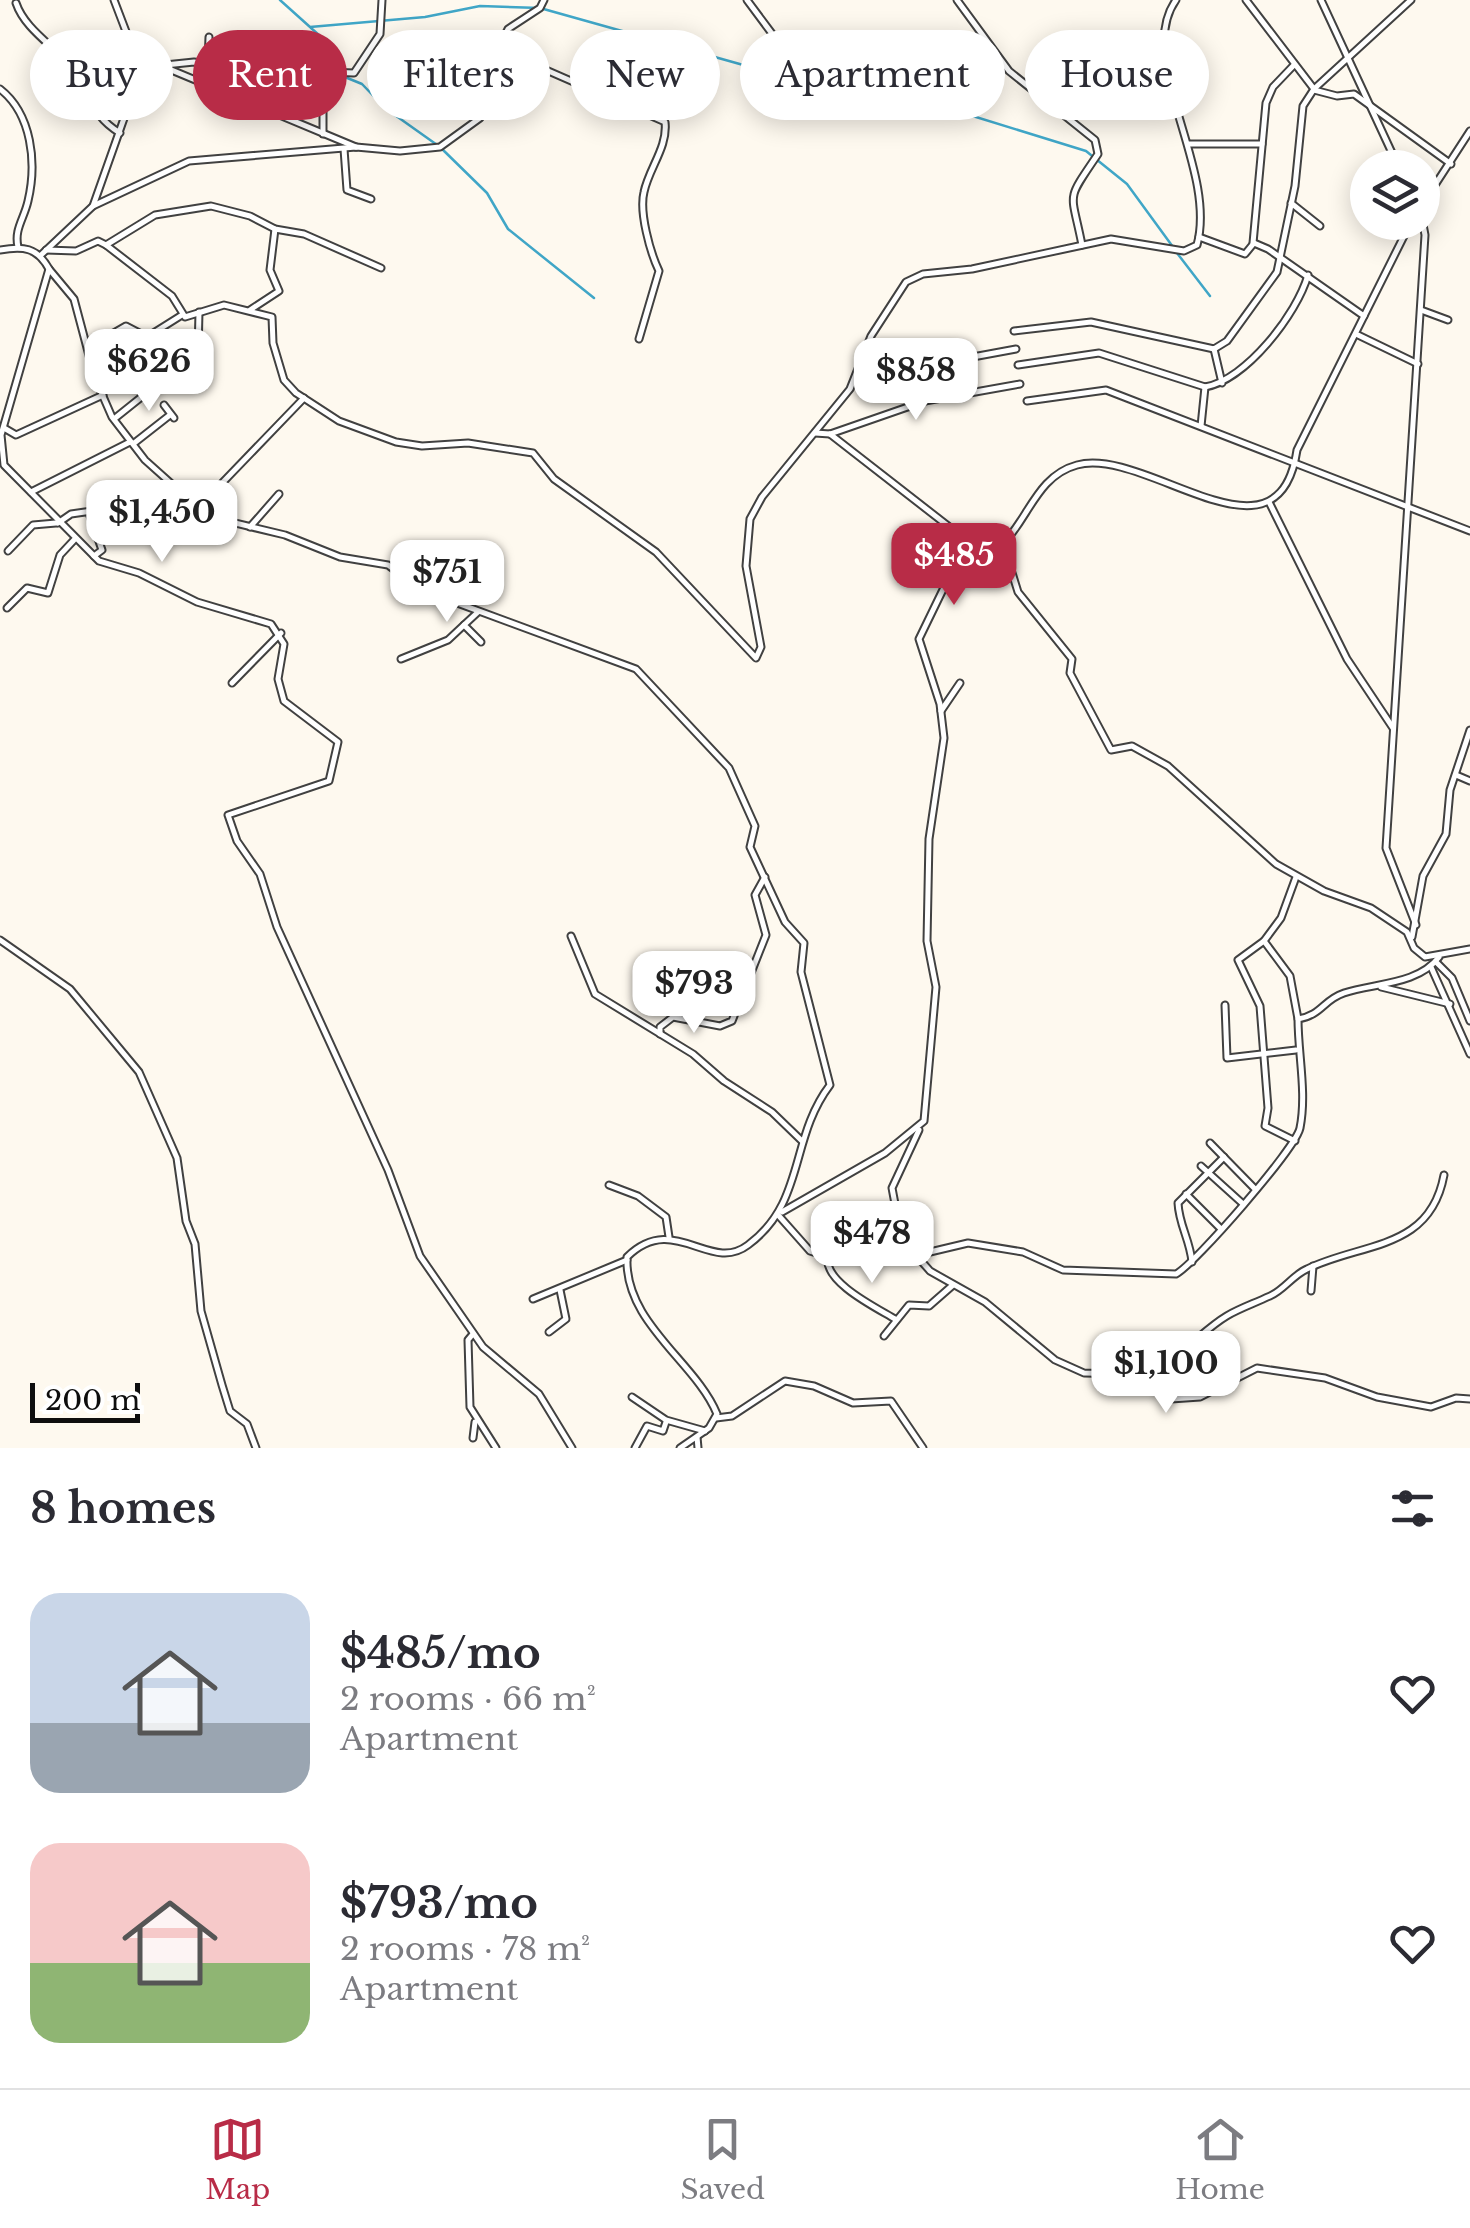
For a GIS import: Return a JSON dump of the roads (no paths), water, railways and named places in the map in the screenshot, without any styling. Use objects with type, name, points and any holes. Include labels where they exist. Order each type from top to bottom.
[{"type":"street","points":[[114,0],[125,30]]},
{"type":"street","points":[[347,73],[361,68],[380,34],[382,0]]},
{"type":"street","points":[[507,30],[540,8],[544,0]]},
{"type":"street","points":[[747,0],[770,30]]},
{"type":"street","points":[[957,0],[1009,71],[1096,140],[1098,154],[1078,181],[1070,201],[1082,245]]},
{"type":"street","points":[[88,348],[126,326],[147,337],[182,315],[218,305],[273,318],[273,343],[284,380],[339,421],[378,438],[422,446],[468,443],[533,453],[554,479],[643,540],[756,658],[761,647],[748,589],[747,527],[762,497],[850,389],[871,336],[906,282],[923,274],[972,270],[1082,245],[1126,240],[1184,252],[1196,245],[1200,206],[1189,144],[1163,58],[1164,24],[1176,0]]},
{"type":"street","points":[[1246,0],[1314,90],[1337,96],[1354,94],[1451,164]]},
{"type":"street","points":[[1320,0],[1391,150]]},
{"type":"street","points":[[1014,331],[1091,322],[1214,349],[1227,341],[1274,278],[1292,203],[1303,106],[1348,56],[1411,0]]},
{"type":"street","points":[[16,3],[25,22],[73,68],[98,119],[120,133]]},
{"type":"street","points":[[1199,237],[1245,254],[1253,244],[1268,96],[1294,65]]},
{"type":"street","points":[[173,71],[356,147]]},
{"type":"street","points":[[550,72],[665,122],[666,136],[643,195],[647,250],[658,271],[639,339]]},
{"type":"street","points":[[0,89],[23,116],[29,140],[30,189],[16,232],[18,247]]},
{"type":"street","points":[[93,206],[125,120]]},
{"type":"street","points":[[323,120],[323,134]]},
{"type":"street","points":[[43,252],[93,206],[189,161],[356,147],[426,150],[460,136],[478,120]]},
{"type":"street","points":[[1440,180],[1470,130]]},
{"type":"street","points":[[1189,144],[1262,144]]},
{"type":"street","points":[[344,149],[347,190],[371,199]]},
{"type":"street","points":[[1292,203],[1320,226]]},
{"type":"street","points":[[106,244],[155,214],[199,206],[226,208],[274,229],[304,234],[381,268]]},
{"type":"street","points":[[250,310],[279,291],[270,270],[274,229]]},
{"type":"street","points":[[1402,240],[1298,450],[1287,488],[1269,502],[1242,507],[1126,467],[1076,465],[1054,475],[1039,491],[1004,544],[988,557],[952,571],[936,608],[921,628],[920,644],[942,710],[944,746],[928,859],[927,940],[936,987],[934,1035],[926,1116],[892,1188],[900,1225],[916,1254],[953,1285],[984,1302],[1055,1360],[1084,1373],[1131,1374],[1171,1399],[1200,1397],[1256,1368],[1324,1378],[1377,1397],[1419,1405],[1436,1406],[1456,1398],[1470,1398]]},
{"type":"street","points":[[1416,925],[1386,848],[1418,364],[1422,240]]},
{"type":"street","points":[[0,250],[18,247],[63,253],[98,241],[172,296],[182,315]]},
{"type":"street","points":[[1253,244],[1280,254],[1364,316]]},
{"type":"street","points":[[43,252],[49,269],[74,300],[102,395],[114,420],[156,472],[199,507],[340,557],[388,565],[422,590],[636,669],[729,768],[756,826],[750,848],[785,922],[804,943],[801,972],[830,1078],[802,1141],[780,1214]]},
{"type":"street","points":[[49,269],[2,429],[4,465],[91,556],[197,602],[260,617],[281,634],[285,657],[278,673],[280,694],[291,708],[338,742],[332,776],[322,785],[228,816],[237,841],[260,874],[336,1062],[388,1170],[420,1256],[473,1334],[539,1394],[572,1448]]},
{"type":"street","points":[[1018,365],[1099,354],[1205,387],[1222,383],[1236,375],[1278,330],[1303,294],[1308,276]]},
{"type":"street","points":[[1421,310],[1448,320]]},
{"type":"street","points":[[198,353],[199,312]]},
{"type":"street","points":[[1358,335],[1418,364]]},
{"type":"street","points":[[1214,349],[1222,383]]},
{"type":"street","points":[[925,401],[924,366],[1016,350]]},
{"type":"street","points":[[114,420],[164,378]]},
{"type":"street","points":[[815,433],[830,434],[925,401],[1020,384]]},
{"type":"street","points":[[1201,426],[1205,387]]},
{"type":"street","points":[[1027,401],[1106,390],[1470,530]]},
{"type":"street","points":[[2,429],[16,434],[102,395]]},
{"type":"street","points":[[199,507],[306,397]]},
{"type":"street","points":[[31,492],[131,443],[172,417],[164,405]]},
{"type":"street","points":[[830,434],[988,557]]},
{"type":"street","points":[[250,528],[279,494]]},
{"type":"street","points":[[8,551],[33,524],[58,522],[71,514],[92,510],[107,495]]},
{"type":"street","points":[[1269,502],[1347,659],[1394,730]]},
{"type":"street","points":[[91,556],[102,550],[92,510]]},
{"type":"street","points":[[209,512],[214,526]]},
{"type":"street","points":[[7,608],[27,588],[48,592],[60,555],[74,540]]},
{"type":"street","points":[[1004,544],[1018,592],[1072,659],[1070,673],[1111,750],[1132,746],[1168,766],[1228,825],[1252,838],[1296,878],[1371,908],[1407,932],[1425,957],[1452,978],[1470,1021]]},
{"type":"street","points":[[401,659],[448,640],[478,612]]},
{"type":"street","points":[[464,625],[480,642]]},
{"type":"street","points":[[232,683],[281,634]]},
{"type":"street","points":[[942,710],[960,683]]},
{"type":"street","points":[[1412,940],[1423,876],[1446,834],[1456,775],[1470,730]]},
{"type":"street","points":[[1456,775],[1470,781]]},
{"type":"street","points":[[660,1034],[660,1027],[673,1017],[720,1026],[732,1022],[766,934],[756,895],[765,877]]},
{"type":"street","points":[[1296,878],[1281,918],[1264,941],[1238,960],[1260,1006],[1268,1108],[1265,1126],[1296,1141]]},
{"type":"street","points":[[571,936],[594,994],[660,1034],[772,1112],[802,1141]]},
{"type":"street","points":[[0,940],[70,989],[139,1072],[177,1158],[186,1220],[195,1244],[200,1311],[230,1411],[247,1424],[256,1448]]},
{"type":"street","points":[[780,1214],[810,1251],[828,1257],[887,1261],[968,1243],[1023,1252],[1063,1270],[1176,1274],[1192,1262],[1255,1189],[1268,1181],[1296,1141],[1301,1116],[1298,1019],[1290,976],[1264,941]]},
{"type":"street","points":[[1298,1019],[1316,1016],[1340,994],[1378,986],[1470,950]]},
{"type":"street","points":[[1435,962],[1470,1054]]},
{"type":"street","points":[[1378,986],[1450,1004]]},
{"type":"street","points":[[1225,1005],[1227,1058],[1296,1050]]},
{"type":"street","points":[[533,1299],[627,1260],[632,1252],[669,1237],[714,1252],[732,1252],[747,1246],[780,1214],[919,1130]]},
{"type":"street","points":[[1210,1144],[1255,1189]]},
{"type":"street","points":[[1192,1262],[1179,1226],[1178,1203],[1224,1158]]},
{"type":"street","points":[[1201,1166],[1242,1203]]},
{"type":"street","points":[[1198,1337],[1228,1311],[1271,1296],[1313,1266],[1379,1248],[1423,1222],[1435,1207],[1444,1175]]},
{"type":"street","points":[[610,1186],[638,1196],[666,1217],[669,1237]]},
{"type":"street","points":[[1186,1194],[1221,1229]]},
{"type":"street","points":[[828,1257],[832,1274],[896,1319]]},
{"type":"street","points":[[627,1260],[652,1331],[708,1396],[716,1418]]},
{"type":"street","points":[[1311,1291],[1313,1266]]},
{"type":"street","points":[[884,1336],[909,1305],[934,1304],[953,1285]]},
{"type":"street","points":[[549,1332],[566,1319],[560,1290]]},
{"type":"street","points":[[473,1334],[468,1338],[473,1438]]},
{"type":"street","points":[[680,1448],[716,1418],[732,1416],[784,1381],[814,1386],[853,1403],[892,1401],[923,1448]]},
{"type":"street","points":[[632,1397],[666,1420],[705,1431]]},
{"type":"street","points":[[474,1419],[496,1448]]},
{"type":"street","points":[[636,1448],[647,1426],[664,1431],[666,1420]]},
{"type":"street","points":[[697,1437],[698,1448]]},
{"type":"waterway","points":[[280,0],[310,27],[425,17],[480,6],[540,8],[754,68],[821,50],[919,69],[963,113],[1086,151],[1127,184],[1173,247]]},
{"type":"waterway","points":[[311,28],[328,43],[340,75],[362,84],[385,108],[440,147],[487,193],[508,229],[594,298]]},
{"type":"waterway","points":[[1177,253],[1210,296]]}]
